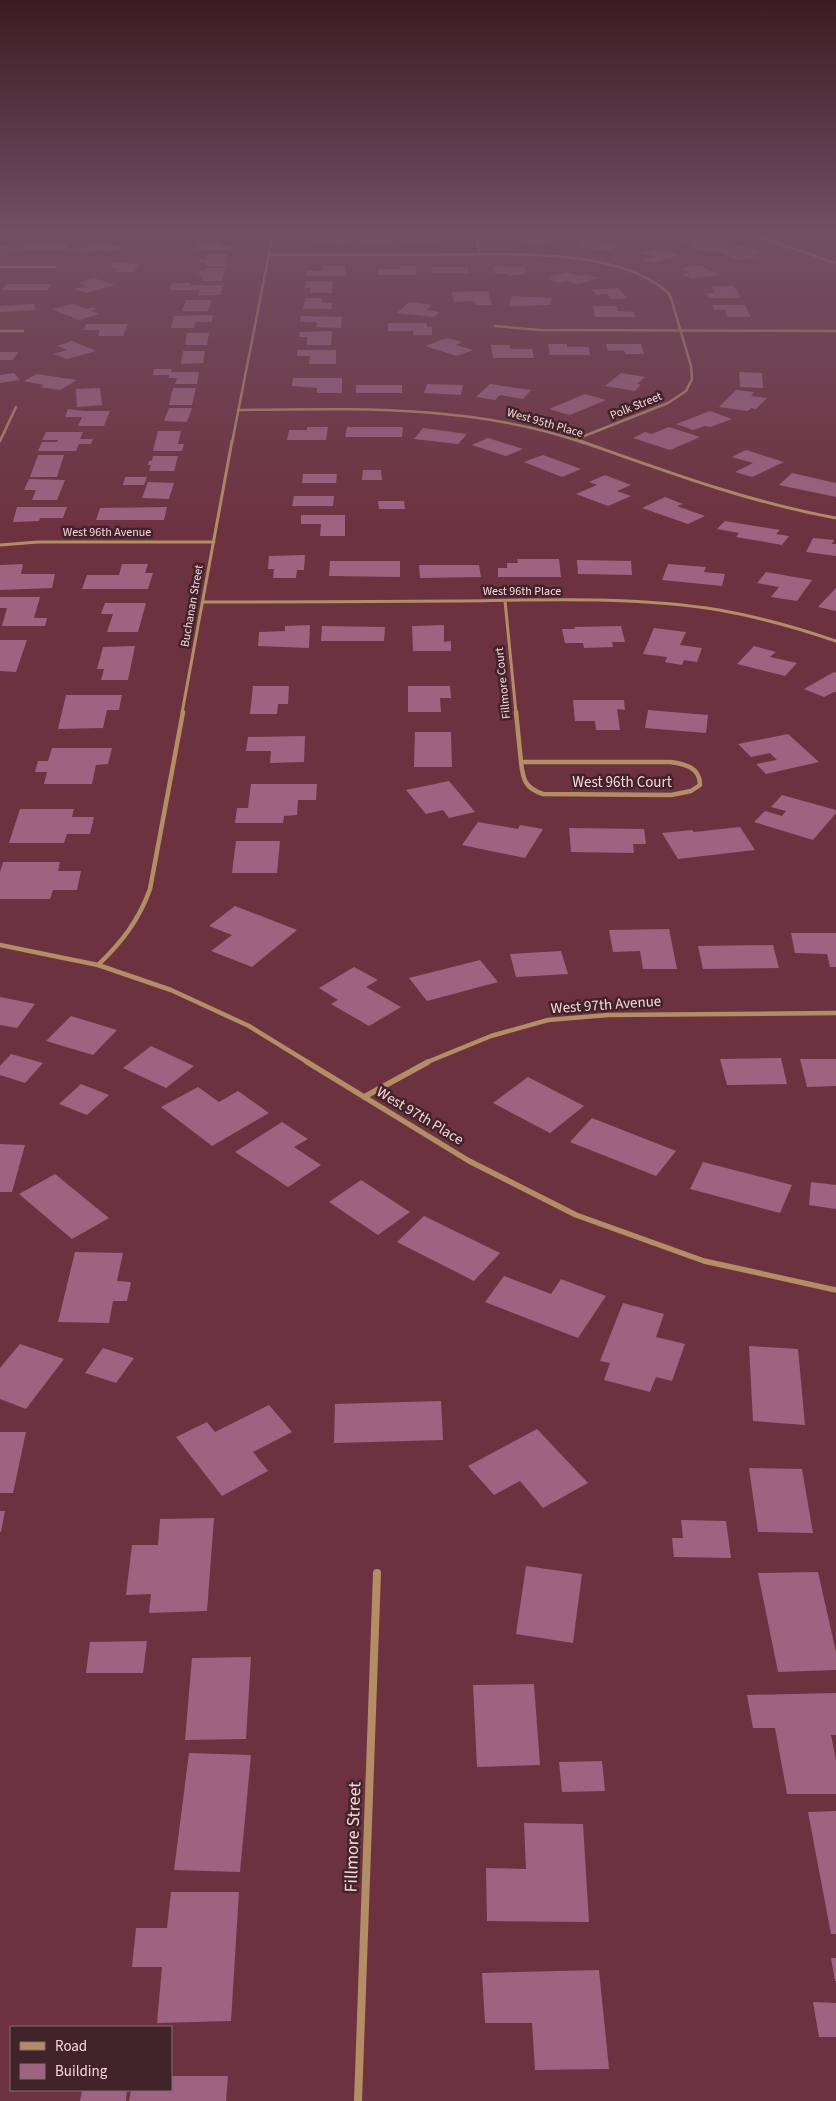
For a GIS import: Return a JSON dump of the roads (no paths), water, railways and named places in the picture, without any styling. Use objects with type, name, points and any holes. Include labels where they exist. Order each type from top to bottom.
[{"type":"street","name":"Buchanan Street","points":[[98,965],[126,939],[144,908],[150,889],[254,331]]},
{"type":"street","name":"Polk Street","points":[[574,440],[668,403],[686,392],[692,379],[691,366],[680,331]]},
{"type":"street","points":[[0,441],[16,407]]},
{"type":"street","name":"West 95th Place","points":[[238,410],[432,411],[501,420],[574,440],[768,505],[836,518]]},
{"type":"street","name":"West 96th Avenue","points":[[0,545],[38,542],[214,542]]},
{"type":"street","name":"Fillmore Court","points":[[505,601],[521,762]]},
{"type":"street","name":"West 96th Place","points":[[203,602],[626,602],[704,608],[796,627],[836,641]]},
{"type":"street","name":"West 96th Court","points":[[521,762],[670,762],[686,764],[697,770],[701,778],[700,785],[691,791],[671,795],[543,794],[530,790],[524,783],[521,762]]},
{"type":"street","name":"West 97th Place","points":[[0,945],[98,965],[171,990],[250,1026],[469,1161],[576,1214],[704,1261],[836,1290]]},
{"type":"street","name":"West 97th Avenue","points":[[364,1097],[427,1062],[491,1036],[548,1020],[608,1015],[836,1013]]},
{"type":"street","name":"Fillmore Street","points":[[358,2101],[377,1573]]}]
